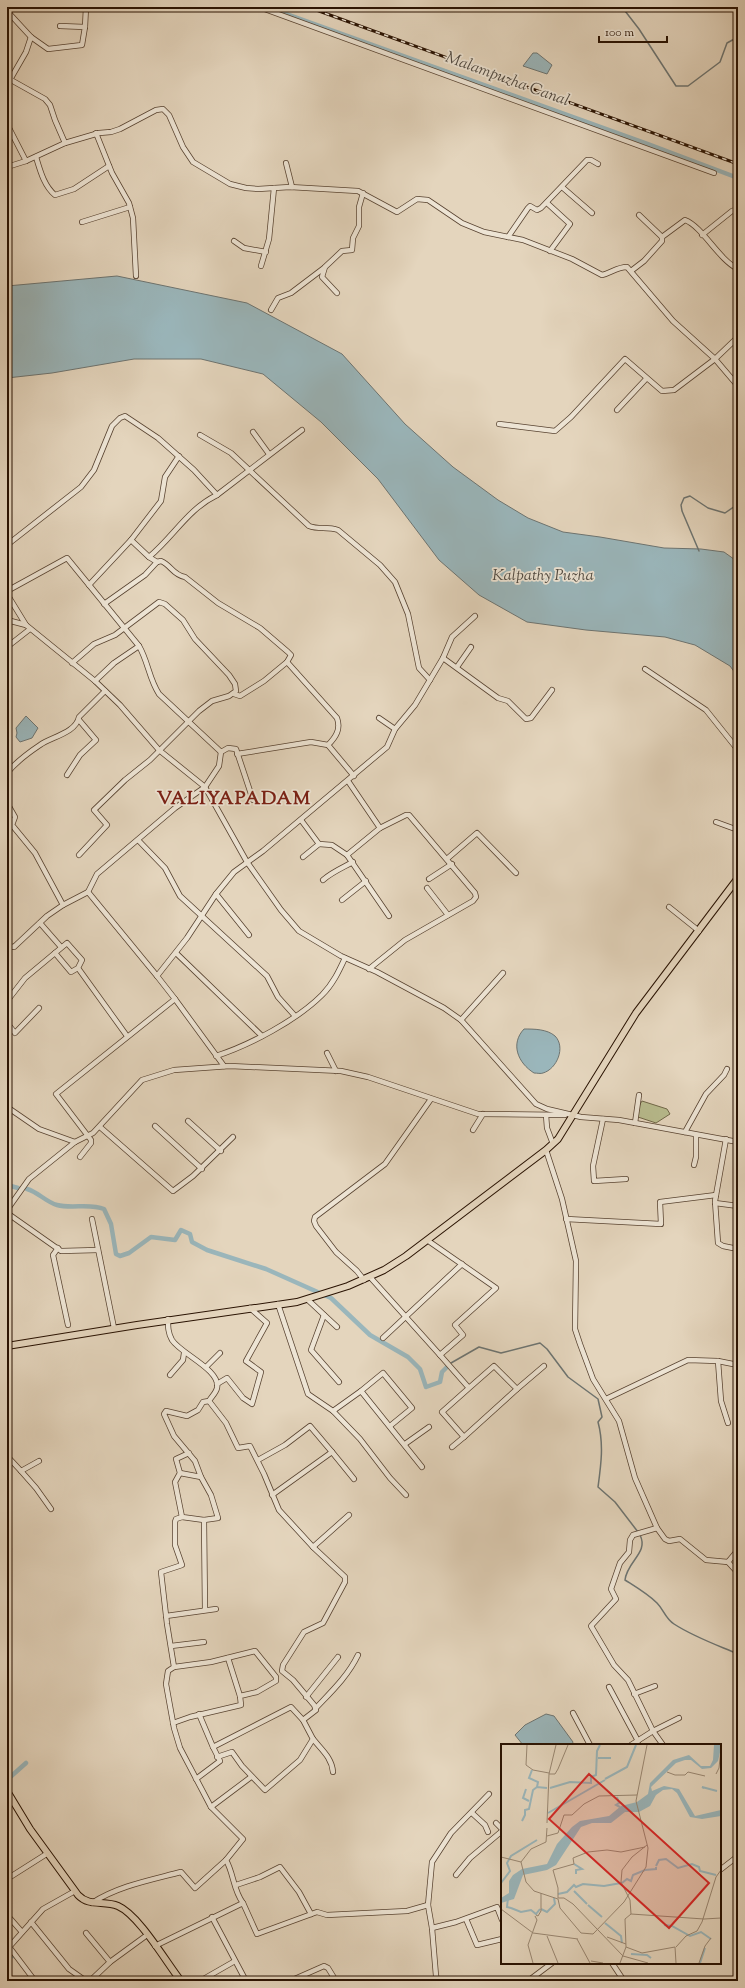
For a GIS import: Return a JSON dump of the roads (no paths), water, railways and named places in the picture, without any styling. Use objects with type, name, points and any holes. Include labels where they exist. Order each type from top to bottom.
[{"type":"main road","points":[[7,1346],[114,1328],[278,1304],[307,1298],[367,1279],[406,1256],[553,1144],[573,1115],[636,1013],[738,878]]},
{"type":"main road","points":[[7,1791],[30,1829],[82,1900],[92,1903],[118,1906],[126,1911],[147,1935],[181,1981]]},
{"type":"street","points":[[7,11],[32,38],[48,49],[82,45],[86,7]]},
{"type":"street","points":[[259,7],[714,173]]},
{"type":"street","points":[[60,26],[85,27]]},
{"type":"street","points":[[7,85],[32,38]]},
{"type":"street","points":[[11,80],[45,99],[50,105],[65,143]]},
{"type":"street","points":[[7,167],[36,157],[65,143],[96,134],[111,132],[156,110],[163,110],[169,115],[183,147],[193,162],[230,184],[246,188],[340,188],[358,191],[397,212],[418,199],[428,200],[462,223],[484,232],[523,240],[572,259],[602,275],[612,272],[619,267],[627,267],[673,321],[715,359],[738,386]]},
{"type":"street","points":[[7,124],[26,161]]},
{"type":"street","points":[[96,134],[109,166],[130,207],[133,218],[136,276]]},
{"type":"street","points":[[36,157],[43,178],[55,195],[74,189],[109,166]]},
{"type":"street","points":[[508,237],[530,206],[539,209],[547,203],[587,160],[591,160],[598,164]]},
{"type":"street","points":[[286,164],[292,187]]},
{"type":"street","points":[[562,187],[592,214]]},
{"type":"street","points":[[261,266],[269,239],[274,188]]},
{"type":"street","points":[[271,310],[278,298],[292,293],[325,267],[342,251],[352,250],[352,238],[359,226],[359,207],[363,193]]},
{"type":"street","points":[[547,203],[570,224],[550,251]]},
{"type":"street","points":[[82,222],[130,207]]},
{"type":"street","points":[[702,235],[732,211],[738,209]]},
{"type":"street","points":[[639,215],[662,237]]},
{"type":"street","points":[[630,271],[644,261],[662,241],[662,237],[685,220],[698,230],[725,260],[738,269]]},
{"type":"street","points":[[234,241],[244,248],[266,252]]},
{"type":"street","points":[[325,267],[322,279],[337,293]]},
{"type":"street","points":[[499,424],[555,431],[571,417],[625,359],[646,379],[662,391],[674,390],[715,359],[738,336]]},
{"type":"street","points":[[617,410],[646,379]]},
{"type":"street","points":[[7,545],[82,487],[94,470],[112,426],[120,418],[125,416],[158,438],[194,470],[217,495]]},
{"type":"street","points":[[150,556],[173,534],[190,513],[217,495],[302,430]]},
{"type":"street","points":[[252,432],[269,454]]},
{"type":"street","points":[[200,435],[231,453],[250,469],[309,526],[317,529],[330,527],[338,530],[390,574],[400,593],[408,614],[419,668],[430,680]]},
{"type":"street","points":[[89,585],[130,540],[161,501],[165,477],[178,456]]},
{"type":"street","points":[[79,855],[107,825],[94,810],[159,750],[187,721],[212,701],[234,694],[240,696],[250,691],[287,662],[291,655],[260,628],[218,603],[185,576],[179,576],[166,563],[161,561],[157,562],[130,540]]},
{"type":"street","points":[[7,591],[67,558],[139,646],[144,654],[154,686],[159,694],[221,752]]},
{"type":"street","points":[[104,604],[145,575],[157,562]]},
{"type":"street","points":[[7,594],[28,627],[95,681],[120,705],[159,750],[204,787],[247,862],[281,910],[299,931],[345,958],[444,1008],[461,1020],[536,1104],[546,1109],[573,1115],[635,1123],[738,1142]]},
{"type":"street","points":[[72,663],[94,644],[115,635],[159,602],[165,604],[177,614],[208,653],[229,675],[235,684],[236,691],[234,694]]},
{"type":"street","points":[[157,976],[176,953],[216,894],[234,872],[301,820],[388,747],[395,729],[416,705],[443,658],[452,637],[475,616]]},
{"type":"street","points":[[7,620],[28,627]]},
{"type":"street","points":[[7,647],[28,627]]},
{"type":"street","points":[[95,681],[114,662],[139,646]]},
{"type":"street","points":[[457,668],[471,647]]},
{"type":"street","points":[[443,658],[498,698],[508,701],[526,719],[531,718],[552,690]]},
{"type":"street","points":[[287,662],[337,718],[340,724],[338,732],[328,745]]},
{"type":"street","points":[[645,669],[706,710],[738,750]]},
{"type":"street","points":[[7,773],[42,743],[62,735],[105,691]]},
{"type":"street","points":[[379,718],[395,729]]},
{"type":"street","points":[[67,775],[80,755],[96,740],[78,720]]},
{"type":"street","points":[[238,754],[311,742],[328,745],[354,776]]},
{"type":"street","points":[[221,752],[228,748],[236,749],[253,800]]},
{"type":"street","points":[[7,946],[14,947],[40,923],[63,905],[88,892],[97,874],[204,787],[220,766],[221,752]]},
{"type":"street","points":[[348,781],[380,828]]},
{"type":"street","points":[[7,803],[15,817],[12,825],[36,853],[63,905]]},
{"type":"street","points":[[347,855],[380,828],[406,815],[409,815],[448,858],[475,893],[476,898],[405,940],[369,969]]},
{"type":"street","points":[[301,820],[319,844]]},
{"type":"street","points":[[716,822],[738,830]]},
{"type":"street","points":[[448,858],[477,833],[516,873]]},
{"type":"street","points":[[138,840],[165,868],[180,896],[267,976],[278,997],[295,1016]]},
{"type":"street","points":[[303,857],[319,844],[332,845],[347,855],[389,916]]},
{"type":"street","points":[[323,880],[332,872],[340,870],[353,862]]},
{"type":"street","points":[[429,879],[452,864]]},
{"type":"street","points":[[342,900],[366,881]]},
{"type":"street","points":[[427,888],[448,915]]},
{"type":"street","points":[[88,892],[175,999],[224,1066]]},
{"type":"street","points":[[216,894],[249,935]]},
{"type":"street","points":[[669,907],[699,931]]},
{"type":"street","points":[[40,923],[61,947]]},
{"type":"street","points":[[7,1002],[25,978],[61,947],[67,943],[82,960],[78,968],[71,972],[55,953]]},
{"type":"street","points":[[176,953],[262,1036]]},
{"type":"street","points":[[216,1056],[250,1043],[295,1016],[323,994],[336,976],[345,958]]},
{"type":"street","points":[[78,968],[127,1036]]},
{"type":"street","points":[[461,1020],[503,973]]},
{"type":"street","points":[[80,1157],[91,1143],[88,1135],[56,1094],[175,999]]},
{"type":"street","points":[[7,1023],[15,1033],[39,1008]]},
{"type":"street","points":[[327,1053],[336,1071]]},
{"type":"street","points":[[7,1210],[29,1179],[75,1142],[100,1126],[142,1080],[174,1070],[224,1066],[336,1071],[368,1077],[431,1100],[482,1114],[573,1115]]},
{"type":"street","points":[[685,1132],[706,1094],[724,1075],[727,1069]]},
{"type":"street","points":[[635,1123],[638,1095]]},
{"type":"street","points":[[431,1100],[385,1164],[315,1217],[314,1221],[316,1226],[340,1256],[367,1279],[406,1317],[469,1388]]},
{"type":"street","points":[[7,1107],[39,1129],[75,1142]]},
{"type":"street","points":[[473,1130],[482,1114]]},
{"type":"street","points":[[546,1115],[547,1128],[553,1144]]},
{"type":"street","points":[[603,1119],[593,1166],[594,1181],[626,1180]]},
{"type":"street","points":[[188,1121],[220,1151]]},
{"type":"street","points":[[100,1126],[173,1191],[202,1169],[233,1137]]},
{"type":"street","points":[[156,1126],[202,1169]]},
{"type":"street","points":[[694,1165],[696,1157],[696,1135]]},
{"type":"street","points":[[715,1204],[737,1208],[737,1249],[723,1246],[718,1243],[715,1204],[726,1139]]},
{"type":"street","points":[[546,1150],[566,1219],[576,1261],[575,1329],[593,1379],[619,1421],[635,1478],[657,1528],[665,1539],[669,1541],[680,1539],[706,1560],[728,1562],[738,1573]]},
{"type":"street","points":[[736,1172],[738,1165]]},
{"type":"street","points":[[566,1219],[661,1224],[660,1202],[716,1195]]},
{"type":"street","points":[[7,1213],[61,1251],[98,1250]]},
{"type":"street","points":[[92,1219],[114,1328]]},
{"type":"street","points":[[427,1240],[496,1288],[455,1325],[463,1335],[440,1355]]},
{"type":"street","points":[[58,1248],[53,1256],[68,1325]]},
{"type":"street","points":[[383,1338],[462,1264]]},
{"type":"street","points":[[307,1298],[337,1327]]},
{"type":"street","points":[[278,1304],[308,1394],[333,1411],[360,1439],[390,1478],[406,1495]]},
{"type":"street","points":[[218,1384],[227,1378],[243,1398],[252,1404],[261,1372],[246,1360],[267,1323],[250,1308]]},
{"type":"street","points":[[324,1314],[311,1350],[339,1382]]},
{"type":"street","points":[[168,1320],[168,1330],[173,1341],[184,1353],[206,1367],[218,1384],[217,1390],[209,1401],[203,1402],[198,1410],[187,1416],[166,1410],[164,1414],[174,1436],[195,1461],[201,1477],[211,1495],[218,1518],[204,1520],[182,1517],[176,1519],[175,1522],[175,1545],[182,1565],[162,1572],[166,1616],[174,1667]]},
{"type":"street","points":[[170,1375],[183,1360],[184,1353]]},
{"type":"street","points":[[206,1367],[220,1353]]},
{"type":"street","points":[[606,1399],[688,1360],[718,1361],[738,1365]]},
{"type":"street","points":[[718,1361],[721,1401],[728,1423]]},
{"type":"street","points":[[464,1437],[442,1412],[494,1366],[516,1390]]},
{"type":"street","points":[[452,1447],[544,1366]]},
{"type":"street","points":[[333,1411],[383,1373],[412,1408],[390,1426]]},
{"type":"street","points":[[361,1391],[422,1467]]},
{"type":"street","points":[[209,1401],[226,1423],[238,1448],[250,1446],[258,1460],[279,1510],[313,1547],[345,1577],[345,1582],[323,1623],[304,1632],[283,1665],[282,1671],[293,1680],[315,1709]]},
{"type":"street","points":[[258,1460],[285,1445],[310,1426],[354,1479]]},
{"type":"street","points":[[404,1444],[428,1426]]},
{"type":"street","points":[[272,1495],[332,1452]]},
{"type":"street","points":[[182,1517],[175,1482],[180,1473],[176,1459],[188,1453]]},
{"type":"street","points":[[7,1456],[36,1488],[51,1509]]},
{"type":"street","points":[[21,1471],[39,1461]]},
{"type":"street","points":[[180,1473],[201,1477]]},
{"type":"street","points":[[313,1547],[349,1515]]},
{"type":"street","points":[[204,1520],[205,1610]]},
{"type":"street","points":[[657,1528],[633,1535],[630,1540],[629,1552],[620,1563],[611,1589],[616,1598],[591,1626],[614,1665],[628,1680],[653,1731],[662,1744]]},
{"type":"street","points":[[728,1562],[738,1550]]},
{"type":"street","points":[[166,1616],[216,1609]]},
{"type":"street","points":[[171,1646],[204,1642]]},
{"type":"street","points":[[92,1903],[100,1897],[131,1885],[181,1872],[195,1888],[226,1860],[243,1839],[211,1808],[180,1748],[173,1724],[166,1684],[168,1671],[174,1667],[228,1658],[255,1651],[276,1677],[276,1681],[261,1690],[240,1696]]},
{"type":"street","points":[[304,1720],[316,1710],[315,1709],[338,1686],[353,1666],[358,1655]]},
{"type":"street","points":[[306,1697],[338,1657]]},
{"type":"street","points":[[173,1724],[199,1714],[241,1705],[240,1696],[228,1658]]},
{"type":"street","points":[[634,1694],[654,1686]]},
{"type":"street","points":[[609,1687],[638,1741]]},
{"type":"street","points":[[213,1746],[291,1707],[304,1720],[313,1739],[329,1758],[332,1763],[333,1772]]},
{"type":"street","points":[[573,1713],[589,1744]]},
{"type":"street","points":[[196,1779],[220,1761],[199,1714]]},
{"type":"street","points":[[633,1744],[653,1731],[679,1718]]},
{"type":"street","points":[[218,1757],[232,1752],[251,1777],[265,1790],[300,1760],[313,1739]]},
{"type":"street","points":[[211,1808],[251,1777]]},
{"type":"street","points":[[439,1981],[436,1976],[432,1928],[428,1905],[432,1862],[452,1833],[489,1794]]},
{"type":"street","points":[[472,1813],[485,1825],[488,1832]]},
{"type":"street","points":[[496,1824],[501,1829]]},
{"type":"street","points":[[456,1875],[470,1858],[501,1831]]},
{"type":"street","points":[[7,1879],[48,1853]]},
{"type":"street","points":[[721,1869],[738,1856]]},
{"type":"street","points":[[226,1860],[236,1885],[235,1890],[243,1903],[257,1934],[317,1912],[327,1915],[407,1911],[428,1905]]},
{"type":"street","points":[[236,1885],[280,1867],[299,1892],[311,1914]]},
{"type":"street","points":[[35,1981],[8,1945],[43,1909],[75,1891]]},
{"type":"street","points":[[155,1946],[243,1903]]},
{"type":"street","points":[[432,1928],[466,1919],[500,1906]]},
{"type":"street","points":[[7,1915],[22,1932]]},
{"type":"street","points":[[212,1917],[246,1981]]},
{"type":"street","points":[[466,1919],[477,1945],[501,1939]]},
{"type":"street","points":[[31,1922],[69,1970],[86,1981]]},
{"type":"street","points":[[86,1932],[110,1962]]},
{"type":"street","points":[[90,1981],[110,1962],[147,1935]]},
{"type":"street","points":[[200,1981],[235,1961]]},
{"type":"street","points":[[528,1981],[551,1964]]},
{"type":"street","points":[[613,1964],[624,1981]]},
{"type":"street","points":[[290,1981],[324,1966],[328,1968],[336,1981]]},
{"type":"water","points":[[533,53],[537,53],[552,65],[547,74],[523,66]]},
{"type":"water","name":"Kalpathy Puzha","points":[[117,276],[247,303],[342,354],[405,424],[453,467],[498,500],[528,518],[563,532],[664,548],[701,549],[724,552],[738,562],[738,677],[730,666],[695,645],[665,637],[586,630],[527,622],[479,595],[439,560],[378,479],[321,422],[263,374],[201,359],[134,359],[52,373],[7,378],[7,286]]},
{"type":"water","points":[[26,716],[38,728],[32,738],[20,742],[16,737],[16,728]]},
{"type":"water","points":[[524,1029],[548,1032],[555,1036],[558,1041],[560,1051],[558,1057],[556,1062],[548,1071],[534,1073],[528,1069],[520,1059],[517,1041]]},
{"type":"water","points":[[546,1714],[554,1716],[573,1742],[572,1744],[522,1744],[515,1735],[525,1725]]},
{"type":"waterway","name":"Malampuzha Canal","points":[[267,7],[648,144],[738,178]]},
{"type":"waterway","points":[[622,7],[639,29],[676,86],[688,86],[720,62],[727,43],[738,37]]},
{"type":"waterway","points":[[699,551],[682,511],[681,505],[684,498],[690,496],[708,508],[725,513],[738,504]]},
{"type":"waterway","points":[[7,1185],[18,1188]]},
{"type":"waterway","points":[[27,1189],[57,1205],[93,1206],[104,1209],[111,1224],[116,1254],[120,1256],[129,1253],[151,1237],[175,1240],[181,1230],[190,1234],[192,1242],[207,1250],[266,1269],[331,1298],[370,1335],[408,1357],[420,1369],[426,1387],[440,1382],[442,1372],[446,1368]]},
{"type":"waterway","points":[[451,1363],[479,1347],[501,1353],[540,1343],[547,1349],[568,1377],[598,1399],[602,1417],[598,1422],[601,1438],[601,1463],[598,1487],[615,1502],[638,1532]]},
{"type":"waterway","points":[[640,1535],[642,1547],[629,1567],[625,1580],[653,1600],[674,1624],[698,1637],[738,1654]]},
{"type":"waterway","points":[[7,1780],[26,1763]]},
{"type":"waterway","points":[[7,1948],[13,1956]]},
{"type":"railway","points":[[308,7],[738,164]]},
{"type":"district","name":"VALIYAPADAM","points":[[234,799]]}]
